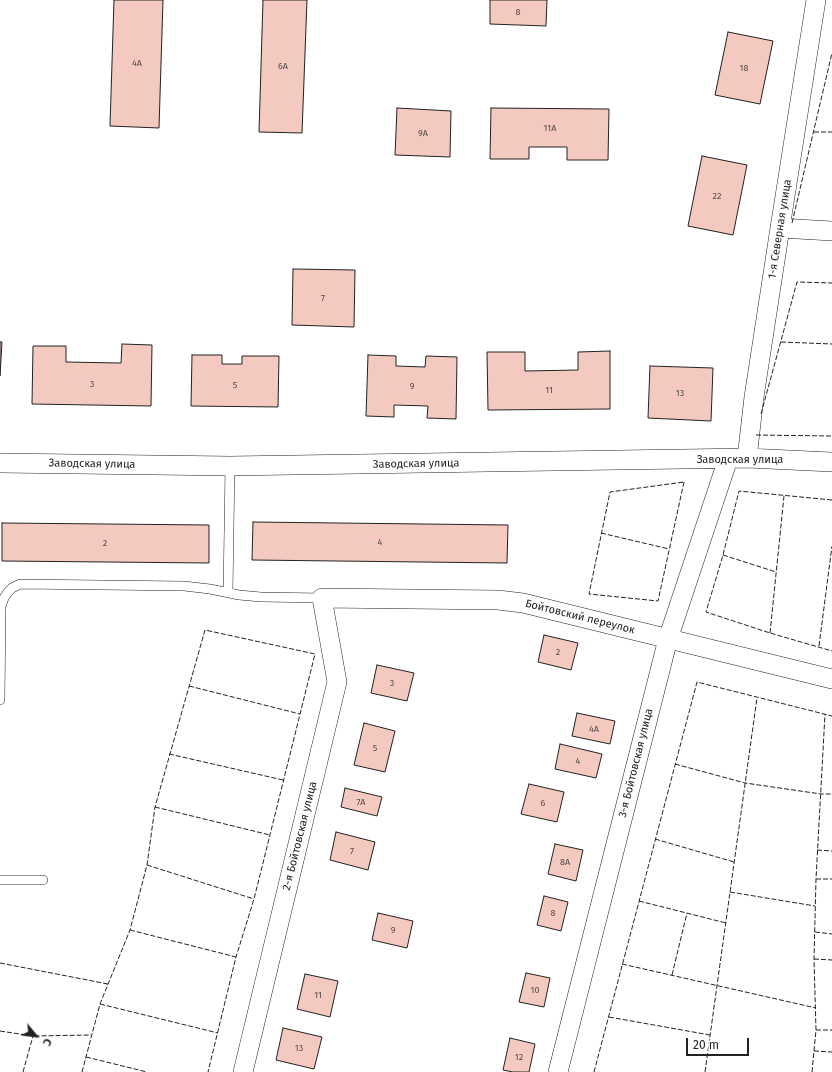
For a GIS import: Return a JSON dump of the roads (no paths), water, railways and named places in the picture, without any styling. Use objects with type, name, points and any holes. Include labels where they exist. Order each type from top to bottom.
[{"type":"street","name":"1-я Северная улица","points":[[738,459],[754,397],[816,0]]},
{"type":"street","points":[[780,228],[832,231]]},
{"type":"street","name":"Заводская улица","points":[[0,463],[230,466],[738,459],[832,462]]},
{"type":"street","name":"3-я Бойтовская улица","points":[[558,1072],[668,639],[738,459]]},
{"type":"street","name":"Бойтовский переулок","points":[[322,598],[513,601],[832,679]]},
{"type":"street","name":"2-я Бойтовская улица","points":[[243,1072],[337,682],[322,598]]},
{"type":"lane","points":[[228,592],[230,466]]},
{"type":"lane","points":[[0,700],[1,606],[8,592],[20,584],[184,586],[261,597],[322,598]]},
{"type":"lane","points":[[0,880],[43,880]]}]
